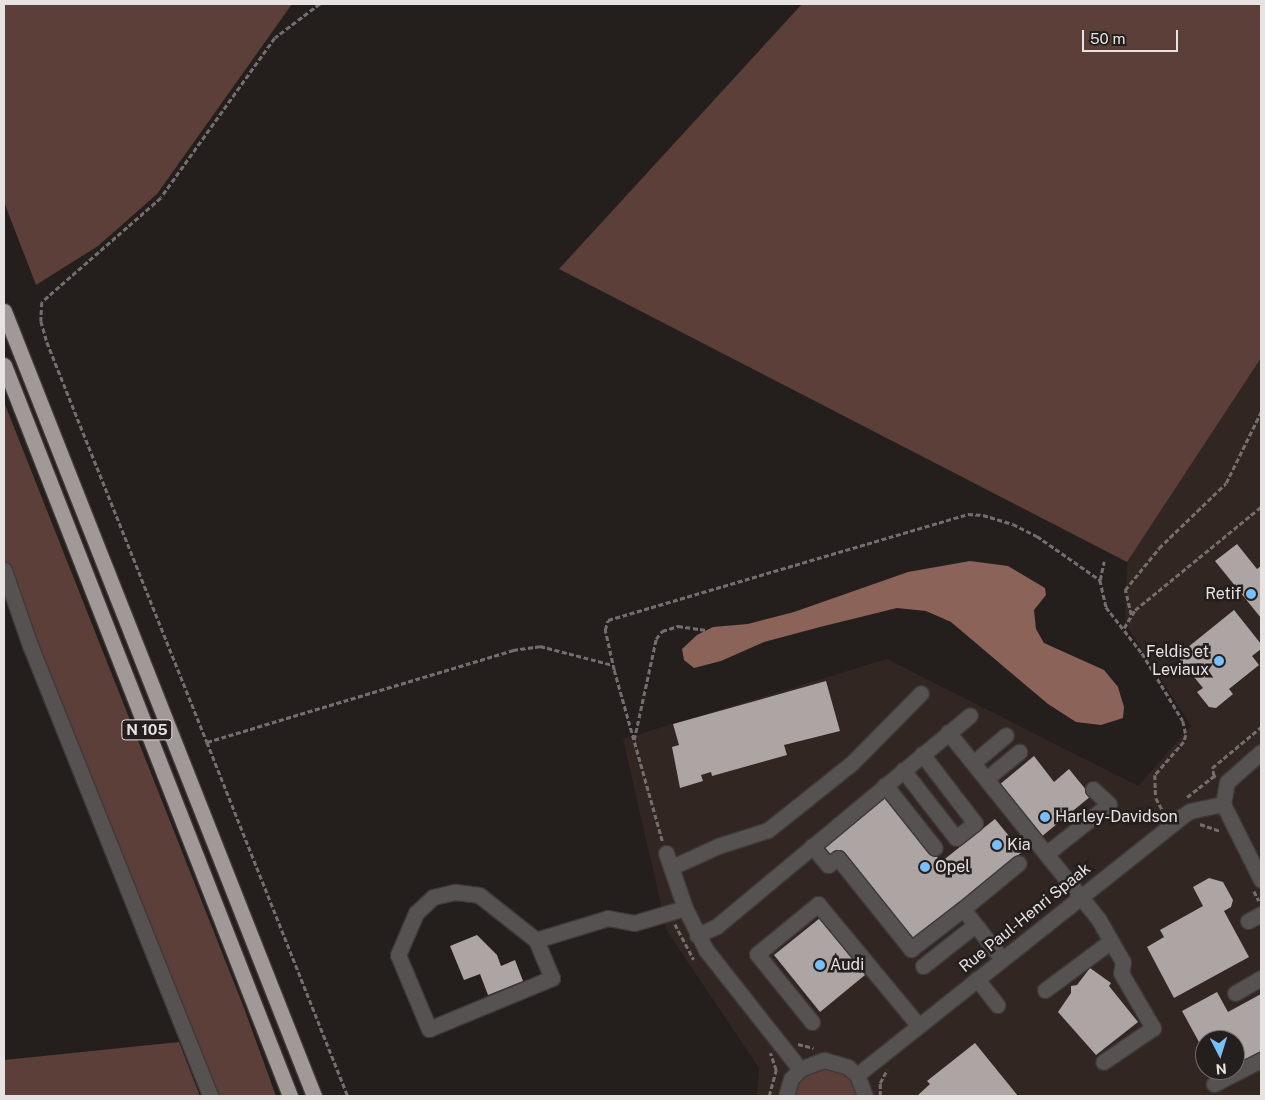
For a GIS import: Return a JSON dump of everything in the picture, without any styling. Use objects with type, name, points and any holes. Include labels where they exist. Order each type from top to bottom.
[{"type":"highway","name":"N 105","points":[[4,311],[314,1096]]},
{"type":"highway","name":"N 105","points":[[4,365],[290,1096]]},
{"type":"street","points":[[4,570],[30,645],[210,1096]]},
{"type":"street","points":[[800,1069],[697,935],[685,908],[669,860],[768,830],[852,763],[921,693]]},
{"type":"street","points":[[697,935],[717,926],[970,715]]},
{"type":"street","points":[[948,732],[1081,897],[1111,940],[1123,962],[1121,973],[1153,1028],[1103,1062]]},
{"type":"street","points":[[973,763],[1006,735]]},
{"type":"street","points":[[986,779],[1019,752]]},
{"type":"street","points":[[1261,752],[1235,773],[1224,787],[1223,804],[1231,826],[1261,880]]},
{"type":"street","points":[[903,770],[956,838],[975,823],[922,754]]},
{"type":"street","points":[[885,785],[935,848]]},
{"type":"street","points":[[1046,854],[1109,804],[1092,789]]},
{"type":"street","name":"Rue Paul-Henri Spaak","points":[[857,1075],[1171,824],[1190,811],[1223,804]]},
{"type":"street","points":[[812,846],[828,865],[838,858],[911,949],[1020,863]]},
{"type":"street","points":[[455,892],[479,895],[536,940],[552,978],[429,1029],[398,955],[416,912],[433,897],[455,892]]},
{"type":"street","points":[[812,1022],[757,954],[818,904],[918,1026]]},
{"type":"street","points":[[536,940],[608,918],[634,923],[685,908]]},
{"type":"street","points":[[962,909],[1002,959]]},
{"type":"street","points":[[1248,921],[1261,914]]},
{"type":"street","points":[[923,966],[975,924]]},
{"type":"street","points":[[1044,990],[1111,940]]},
{"type":"street","points":[[1234,993],[1261,978]]},
{"type":"street","points":[[977,979],[997,1005]]},
{"type":"street","points":[[786,1096],[791,1079],[800,1069],[824,1060],[836,1062],[857,1075],[866,1096]]},
{"type":"street","points":[[1214,1084],[1261,1060]]},
{"type":"path","points":[[320,4],[275,38],[160,198],[42,302],[41,321],[47,342],[348,1096]]},
{"type":"path","points":[[1131,615],[1125,590],[1159,548],[1226,483],[1261,412]]},
{"type":"path","points":[[1124,628],[1131,615],[1261,507]]},
{"type":"path","points":[[669,860],[613,665],[605,630],[608,620],[968,514],[1013,524],[1037,536],[1100,580]]},
{"type":"path","points":[[1104,561],[1100,580],[1106,608],[1124,628],[1183,721],[1186,735],[1184,742],[1155,775],[1156,798],[1171,824]]},
{"type":"path","points":[[634,741],[656,639],[662,631],[678,626],[708,630]]},
{"type":"path","points":[[207,742],[513,650],[540,646],[613,665]]},
{"type":"path","points":[[1214,776],[1212,768],[1261,727]]},
{"type":"path","points":[[1195,825],[1209,825],[1221,832],[1231,826]]},
{"type":"shaded area","points":[[4,4],[292,4],[157,194],[98,246],[36,285],[4,202]]},
{"type":"shaded area","points":[[802,4],[1261,4],[1261,358],[1127,562],[559,269]]},
{"type":"shaded area","points":[[1261,358],[1261,1096],[757,1096],[759,1068],[667,931],[623,739],[887,659],[1138,786],[1191,726],[1125,623],[1127,562]]},
{"type":"shaded area","points":[[4,402],[244,1008],[276,1096],[215,1096],[160,950],[44,666],[4,559]]},
{"type":"shaded area","points":[[970,561],[1008,566],[1045,588],[1046,595],[1034,610],[1036,629],[1044,643],[1104,670],[1118,687],[1124,707],[1123,718],[1101,725],[1076,722],[1048,704],[951,622],[926,611],[897,608],[764,642],[721,661],[694,668],[684,660],[682,649],[697,635],[713,627],[748,624],[794,612],[908,572]]},
{"type":"shaded area","points":[[179,1042],[200,1096],[4,1096],[4,1060]]},
{"type":"shaded area","points":[[820,1067],[841,1071],[850,1077],[858,1096],[792,1096],[800,1077]]},
{"type":"building","name":"Retif","points":[[1237,544],[1257,569],[1261,566],[1261,618],[1215,561]]},
{"type":"building","name":"Feldis et Leviaux","points":[[1234,610],[1261,644],[1261,649],[1252,656],[1259,665],[1229,689],[1233,694],[1216,708],[1209,707],[1197,692],[1203,688],[1177,656]]},
{"type":"building","points":[[826,681],[840,731],[784,745],[787,755],[712,776],[711,772],[701,775],[703,781],[680,788],[672,747],[679,745],[673,724]]},
{"type":"building","name":"Harley-Davidson","points":[[1034,756],[1054,782],[1069,769],[1091,796],[1041,837],[999,785]]},
{"type":"building","name":"Opel","points":[[884,792],[941,862],[995,819],[1022,852],[914,939],[841,850],[833,857],[821,843]]},
{"type":"building","points":[[1209,878],[1223,882],[1233,900],[1231,907],[1224,911],[1249,957],[1174,998],[1147,947],[1164,937],[1160,930],[1203,906],[1193,887]]},
{"type":"building","name":"Audi","points":[[820,918],[865,975],[820,1012],[774,955]]},
{"type":"building","points":[[477,935],[497,955],[501,966],[515,960],[523,981],[488,995],[480,974],[464,980],[450,946]]},
{"type":"building","points":[[1090,968],[1111,983],[1109,986],[1138,1022],[1096,1055],[1058,1012],[1071,993],[1071,986],[1077,985]]},
{"type":"building","points":[[1217,992],[1228,1012],[1261,994],[1261,1051],[1245,1060],[1245,1030],[1195,1030],[1195,1035],[1182,1011]]},
{"type":"building","points":[[975,1043],[1018,1096],[917,1096],[930,1084],[927,1081]]},
{"type":"place","name":"Retif","points":[[1251,594]]},
{"type":"place","name":"Feldis et Leviaux","points":[[1219,661]]},
{"type":"place","name":"Harley-Davidson","points":[[1045,817]]},
{"type":"place","name":"Kia","points":[[997,845]]},
{"type":"place","name":"Opel","points":[[925,867]]},
{"type":"place","name":"Audi","points":[[820,965]]}]
